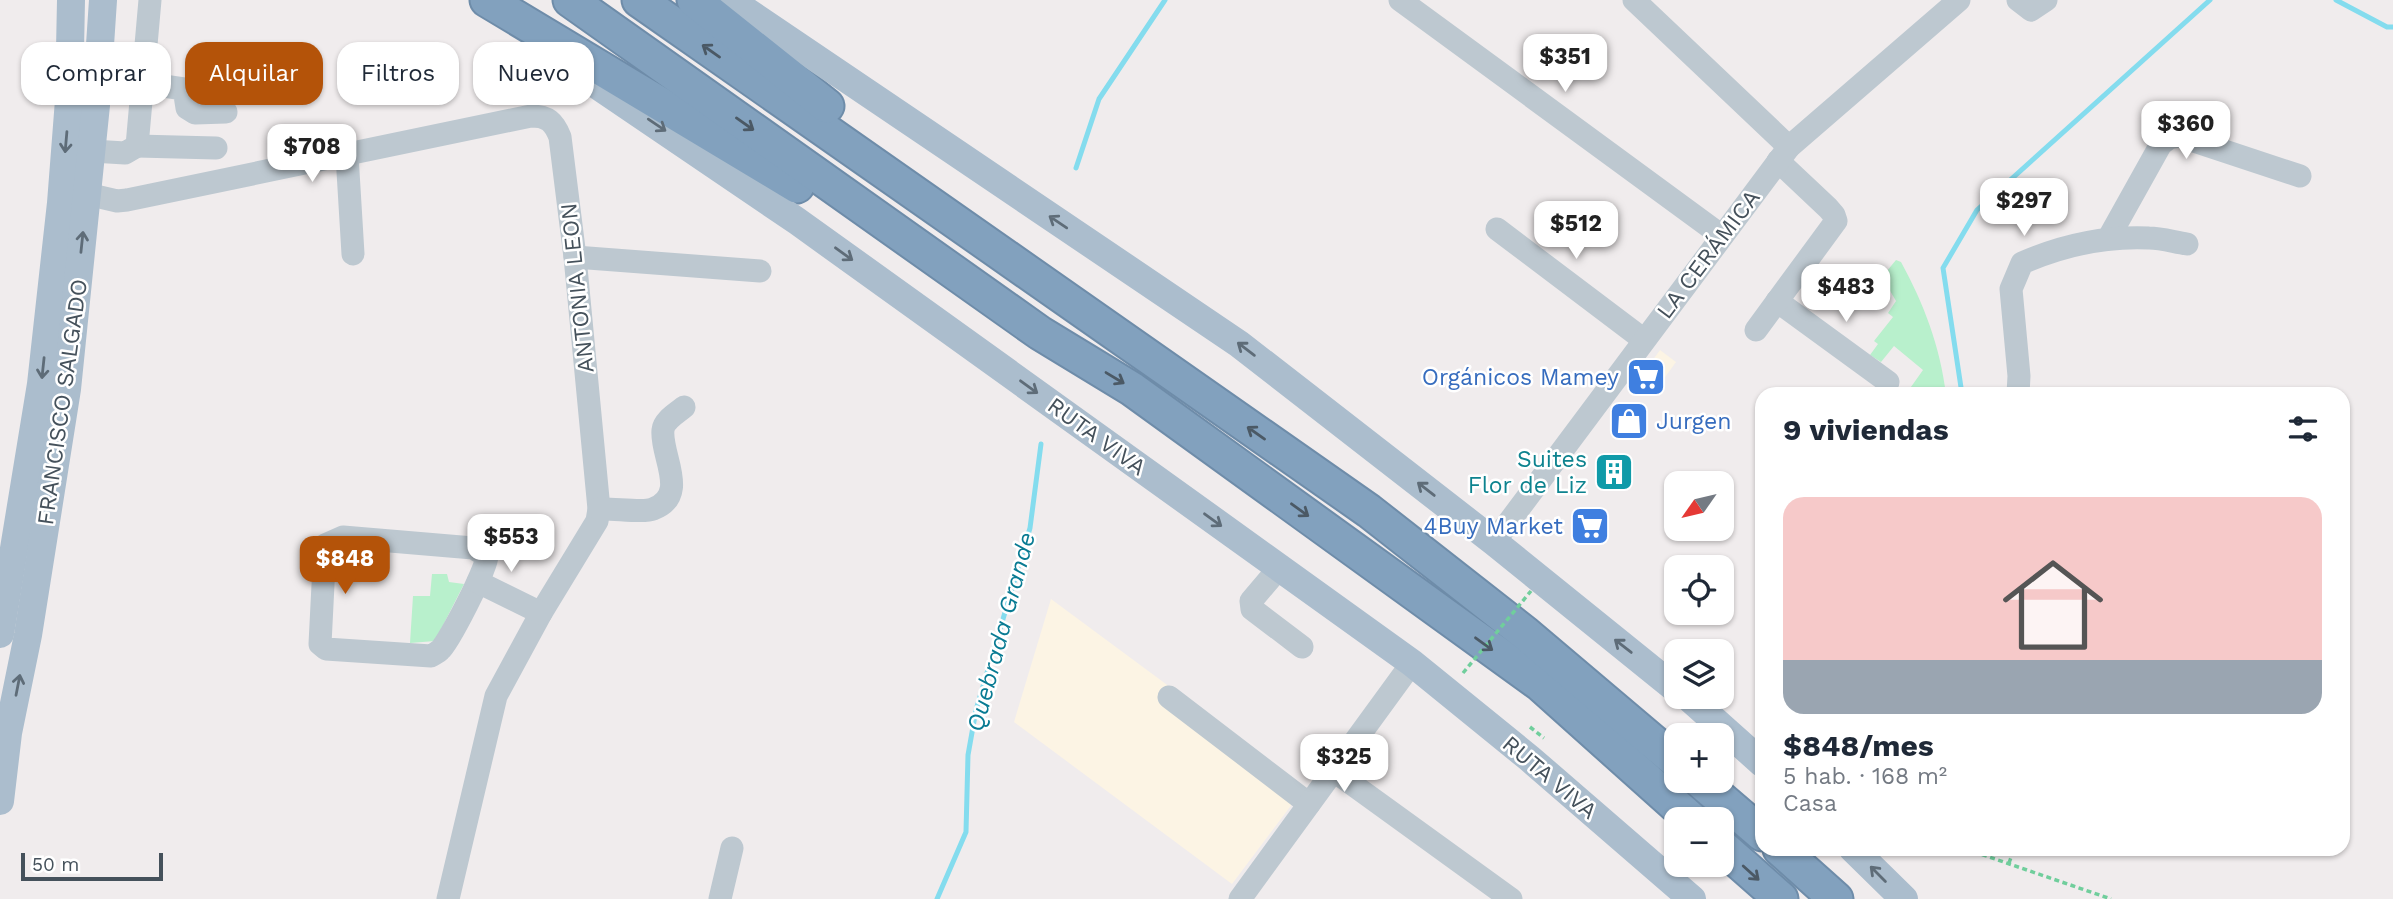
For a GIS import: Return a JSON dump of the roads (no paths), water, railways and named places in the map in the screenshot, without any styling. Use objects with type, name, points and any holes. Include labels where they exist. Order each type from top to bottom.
[{"type":"highway","points":[[487,0],[1132,389],[1540,684],[1678,807]]},
{"type":"highway","points":[[570,0],[1040,333]]},
{"type":"highway","points":[[639,0],[1369,511],[1526,634],[1664,751]]},
{"type":"highway","points":[[694,0],[806,91],[962,205],[1048,287]]},
{"type":"highway","points":[[1714,793],[1755,828]]},
{"type":"highway","points":[[1788,856],[1836,899]]},
{"type":"highway","points":[[1734,858],[1781,899]]},
{"type":"main road","name":"FRANCISCO SALGADO","points":[[0,634],[41,384],[61,203],[69,100],[71,0]]},
{"type":"main road","name":"FRANCISCO SALGADO","points":[[0,801],[8,733],[28,635],[67,389],[92,151],[103,0]]},
{"type":"main road","name":"RUTA VIVA","points":[[482,0],[569,66],[797,221],[1412,663],[1529,758],[1692,899]]},
{"type":"main road","points":[[730,0],[1239,344],[1494,542],[1527,559],[1664,676]]},
{"type":"main road","points":[[1702,709],[1755,757]]},
{"type":"main road","points":[[1860,856],[1904,899]]},
{"type":"street","points":[[146,42],[150,0]]},
{"type":"street","points":[[1400,0],[1722,236]]},
{"type":"street","points":[[1634,0],[1783,154],[1834,215],[1836,221],[1756,330]]},
{"type":"street","name":"LA CERÁMICA","points":[[1494,542],[1783,154],[1959,0]]},
{"type":"street","points":[[2018,0],[2031,10],[2046,0]]},
{"type":"street","points":[[171,87],[184,89],[187,108],[195,113],[226,113]]},
{"type":"street","points":[[137,146],[141,105]]},
{"type":"street","name":"ANTONIA LEON","points":[[87,194],[108,200],[127,200],[531,116],[550,120],[560,137],[575,257],[599,509],[597,521],[541,613],[496,696],[448,899]]},
{"type":"street","points":[[2108,239],[2161,144],[2169,138],[2179,136],[2300,176]]},
{"type":"street","points":[[92,151],[125,153],[137,146],[216,148]]},
{"type":"street","points":[[347,155],[354,254]]},
{"type":"street","points":[[1497,229],[1644,340]]},
{"type":"street","points":[[2018,387],[2011,289],[2022,263],[2046,252],[2108,239],[2151,237],[2187,244]]},
{"type":"street","points":[[575,257],[760,271]]},
{"type":"street","points":[[1777,301],[1888,382]]},
{"type":"street","points":[[599,509],[645,511],[655,509],[664,501],[670,492],[673,476],[665,449],[663,429],[668,420],[684,407]]},
{"type":"street","points":[[343,537],[473,548],[487,556],[478,582],[442,649],[430,656],[326,649],[320,644],[325,545],[334,540],[343,537]]},
{"type":"street","points":[[1279,568],[1250,605],[1303,647]]},
{"type":"street","points":[[478,582],[541,613]]},
{"type":"street","points":[[1240,899],[1412,663]]},
{"type":"street","points":[[1169,697],[1309,804]]},
{"type":"street","points":[[1334,771],[1511,899]]},
{"type":"street","points":[[720,899],[732,848]]},
{"type":"waterway","name":"Quebrada Grande","points":[[1076,168],[1099,99],[1165,0]]},
{"type":"waterway","points":[[1961,387],[1943,268],[1977,210],[2210,0]]},
{"type":"waterway","points":[[2336,0],[2387,27],[2393,27]]},
{"type":"waterway","name":"Quebrada Grande","points":[[937,899],[966,832],[968,755],[976,710],[1030,528],[1041,444]]},
{"type":"place","name":"Orgánicos Mamey","points":[[1646,377]]},
{"type":"place","name":"Jurgen","points":[[1629,421]]},
{"type":"place","name":"Suites Flor de Liz","points":[[1614,472]]},
{"type":"place","name":"4Buy Market","points":[[1590,526]]}]
